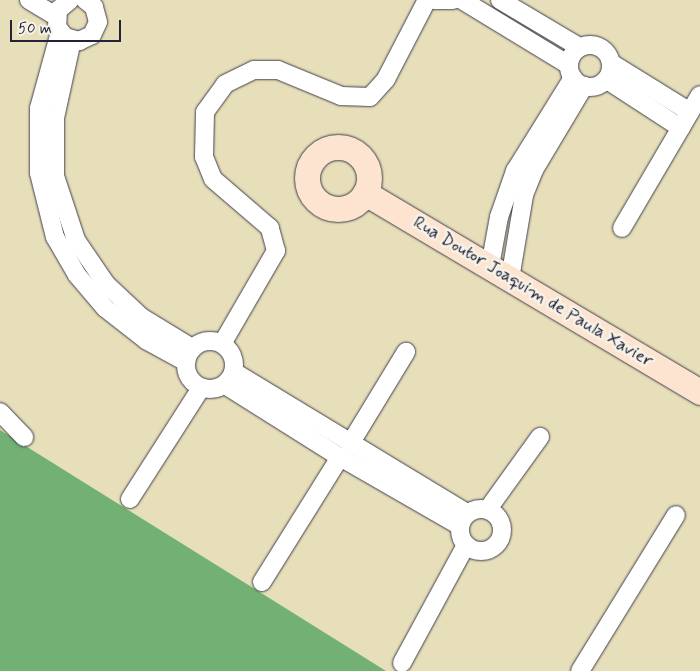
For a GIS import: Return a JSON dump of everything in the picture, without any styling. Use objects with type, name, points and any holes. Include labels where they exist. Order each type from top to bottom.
[{"type":"street","points":[[29,0],[64,15],[86,39],[96,29],[98,15],[93,2]]},
{"type":"street","points":[[222,344],[276,251],[270,228],[213,179],[204,157],[205,112],[225,84],[254,70],[278,70],[341,96],[370,98],[386,79],[427,0]]},
{"type":"street","points":[[434,0],[453,0]]},
{"type":"street","points":[[462,0],[575,76],[597,86],[609,71]]},
{"type":"street","points":[[500,0],[578,47],[599,46],[605,50],[609,71],[685,120]]},
{"type":"street","points":[[64,15],[39,108],[39,174],[55,237],[77,275],[106,308],[146,340],[189,355]]},
{"type":"street","points":[[500,273],[499,217],[534,170],[575,76],[578,47]]},
{"type":"street","points":[[622,228],[700,94]]},
{"type":"street","points":[[500,273],[516,192]]},
{"type":"street","name":"Rua Doutor Joaquim de Paula Xavier","points":[[365,193],[700,392]]},
{"type":"street","points":[[189,355],[206,341],[222,344],[232,356],[229,378]]},
{"type":"street","points":[[262,582],[406,352]]},
{"type":"street","points":[[189,355],[189,378],[201,388],[209,390],[229,378]]},
{"type":"street","points":[[229,378],[345,450],[464,519]]},
{"type":"street","points":[[130,499],[201,388]]},
{"type":"street","points":[[0,412],[24,437]]},
{"type":"street","points":[[488,509],[540,437]]},
{"type":"street","points":[[402,663],[466,545],[464,519],[473,509],[488,509],[499,518],[500,539],[485,551],[466,545]]},
{"type":"street","points":[[580,671],[676,515]]},
{"type":"green space","points":[[0,430],[386,671],[0,671]]}]
